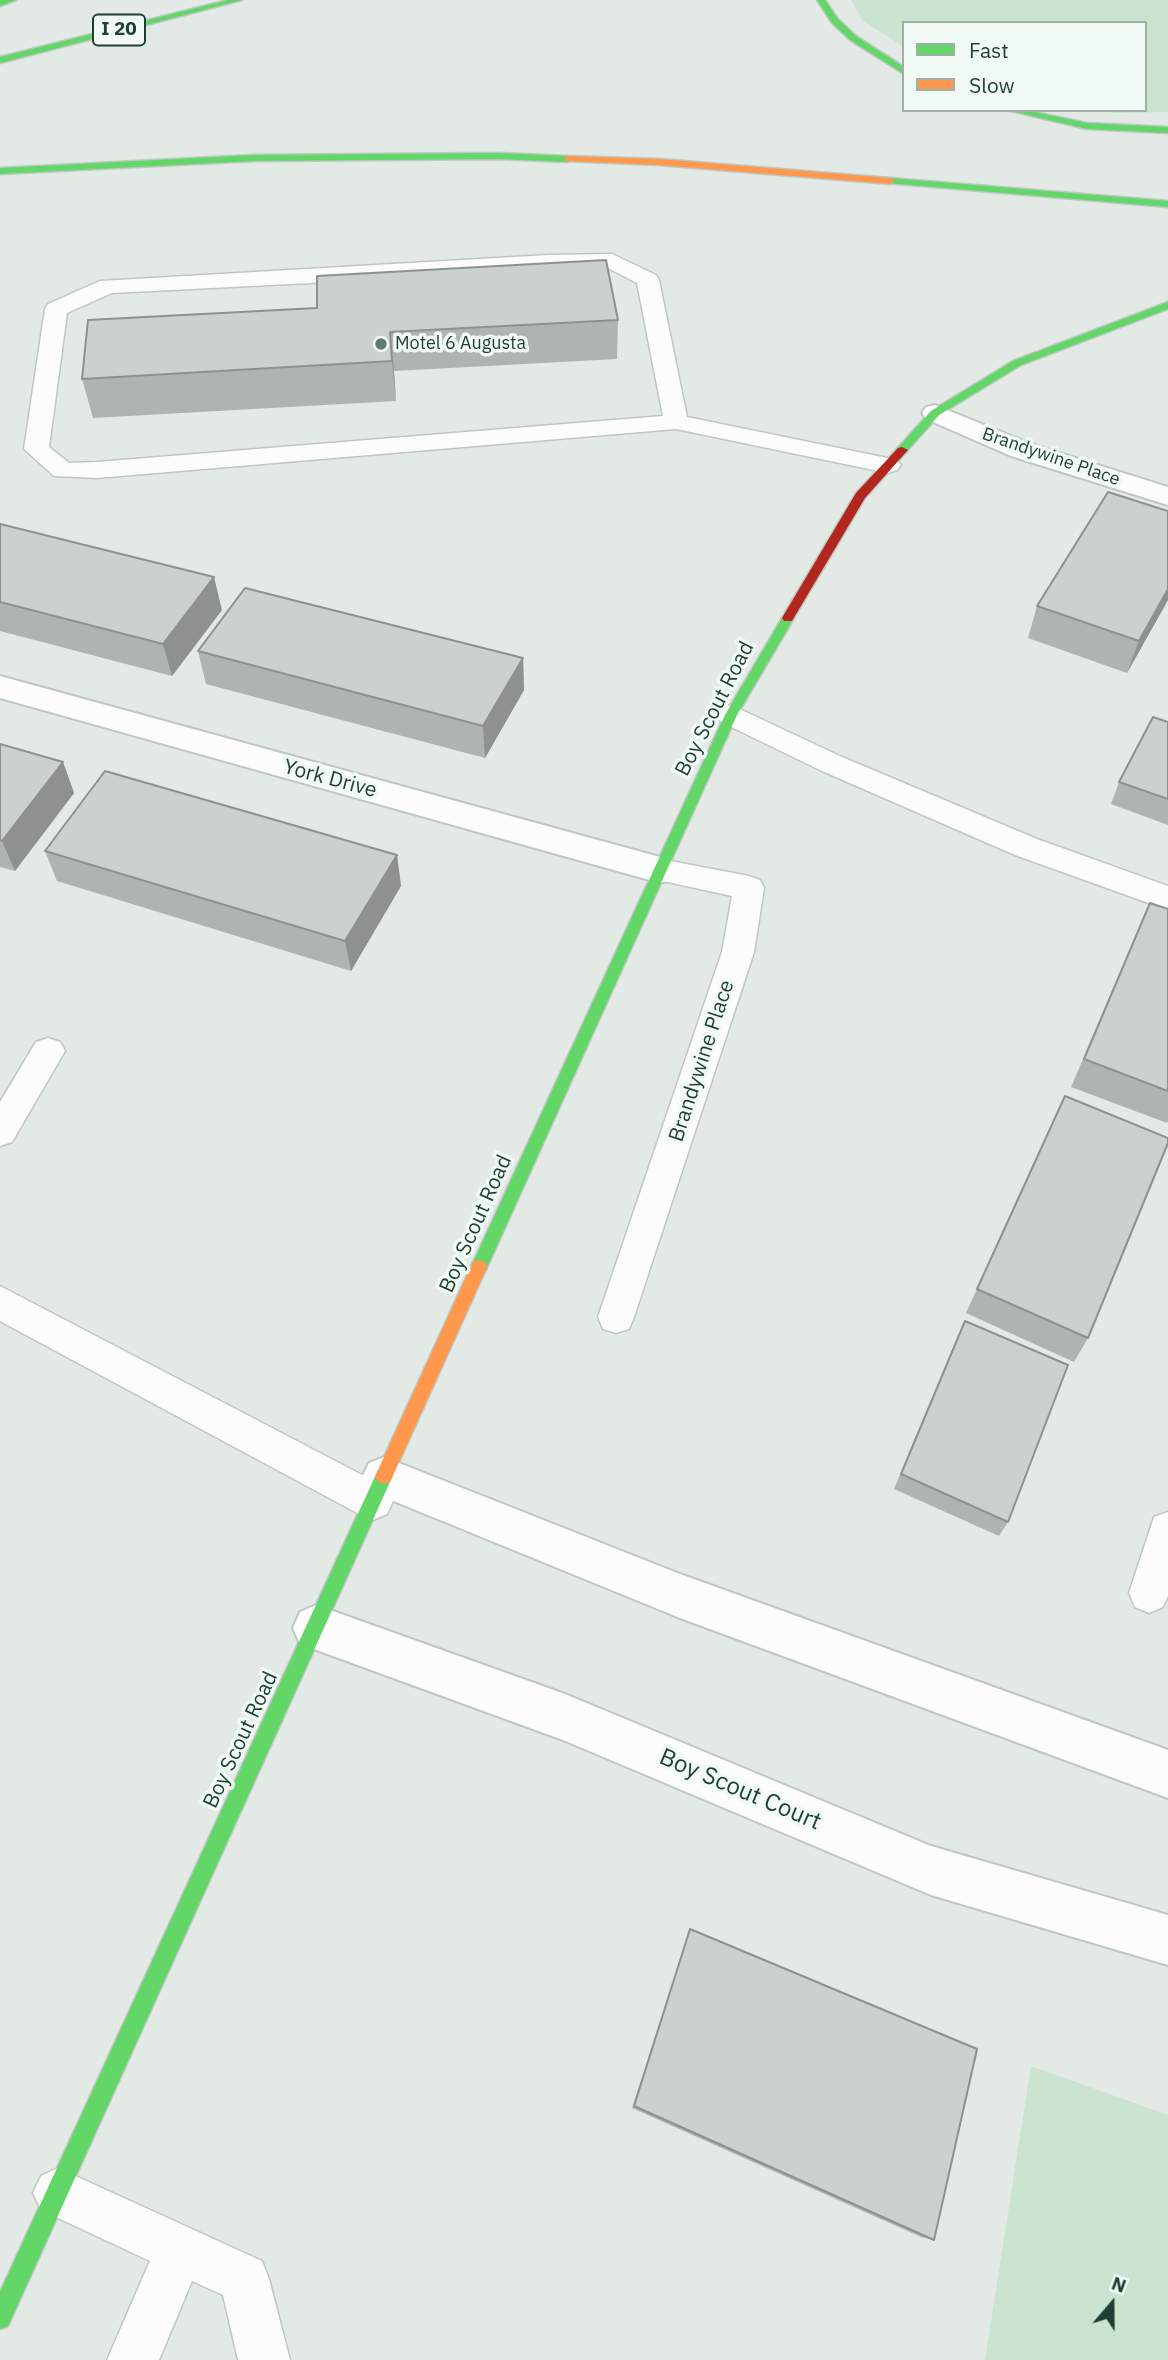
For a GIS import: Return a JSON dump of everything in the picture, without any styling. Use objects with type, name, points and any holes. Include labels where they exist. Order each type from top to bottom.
[{"type":"main road","points":[[0,3],[12,0]]},
{"type":"main road","name":"I 20","points":[[0,60],[238,0]]},
{"type":"main road","points":[[821,0],[835,20],[853,38],[902,70]]},
{"type":"main road","points":[[1020,112],[1087,126],[1168,130]]},
{"type":"main road","points":[[0,171],[254,158],[499,156],[659,162],[1168,204]]},
{"type":"main road","name":"Boy Scout Road","points":[[0,2318],[731,715],[860,496],[935,413],[1017,363],[1134,316],[1168,306]]},
{"type":"street","name":"Brandywine Place","points":[[935,413],[1021,450],[1168,496]]},
{"type":"street","name":"York Drive","points":[[0,687],[660,870]]},
{"type":"street","points":[[379,1489],[1168,1774]]},
{"type":"street","name":"Boy Scout Court","points":[[316,1628],[565,1717],[931,1870],[1168,1940]]},
{"type":"lane","points":[[676,422],[648,280],[612,261],[548,262],[108,286],[56,309],[36,449],[63,471],[97,470],[676,422],[888,465]]},
{"type":"lane","points":[[731,715],[832,764],[1026,847],[1168,898]]},
{"type":"lane","name":"Brandywine Place","points":[[616,1317],[738,952],[749,888],[660,870]]},
{"type":"lane","points":[[0,1132],[48,1051]]},
{"type":"lane","points":[[0,1302],[379,1489]]},
{"type":"lane","points":[[1149,1592],[1168,1531]]},
{"type":"lane","points":[[58,2193],[244,2279],[264,2360]]},
{"type":"lane","points":[[133,2360],[180,2249]]},
{"type":"green space","points":[[851,0],[1168,0],[1168,112],[1115,113],[1110,112],[1147,112],[1147,21],[902,21],[902,46],[862,20]]},
{"type":"green space","points":[[1031,2066],[1168,2115],[1168,2360],[985,2360]]},
{"type":"building","points":[[606,260],[618,320],[390,332],[392,361],[82,379],[88,320],[317,308],[317,276]]},
{"type":"building","points":[[1108,492],[1168,511],[1168,589],[1139,641],[1037,606]]},
{"type":"building","points":[[0,524],[214,577],[163,644],[0,602]]},
{"type":"building","points":[[245,588],[523,658],[483,726],[198,651]]},
{"type":"building","points":[[1153,717],[1168,722],[1168,799],[1119,782]]},
{"type":"building","points":[[0,744],[63,762],[2,841],[0,840]]},
{"type":"building","points":[[105,771],[397,855],[345,941],[45,851]]},
{"type":"building","points":[[1150,903],[1168,909],[1168,1091],[1084,1059]]},
{"type":"building","points":[[1065,1096],[1168,1138],[1088,1338],[977,1289]]},
{"type":"building","points":[[965,1321],[1068,1365],[1008,1522],[901,1474]]},
{"type":"building","points":[[690,1929],[977,2049],[934,2240],[634,2106]]},
{"type":"traffic: fast","points":[[0,3],[12,0]]},
{"type":"traffic: fast","points":[[0,60],[238,0]]},
{"type":"traffic: fast","points":[[821,0],[835,21],[853,38],[902,70]]},
{"type":"traffic: fast","points":[[1020,112],[1087,126],[1168,130]]},
{"type":"traffic: fast","points":[[0,171],[254,158],[499,156],[568,159]]},
{"type":"traffic: fast","points":[[890,181],[1168,204]]},
{"type":"traffic: fast","points":[[902,450],[935,413],[1017,363],[1168,305]]},
{"type":"traffic: fast","points":[[479,1267],[731,715],[788,618]]},
{"type":"traffic: fast","points":[[0,2318],[384,1476]]},
{"type":"traffic: slow","points":[[568,159],[659,162],[890,181]]},
{"type":"traffic: slow","points":[[384,1476],[479,1267]]},
{"type":"traffic: jam","points":[[788,618],[860,496],[902,450]]},
{"type":"place","name":"Motel 6 Augusta","points":[[381,344]]}]
